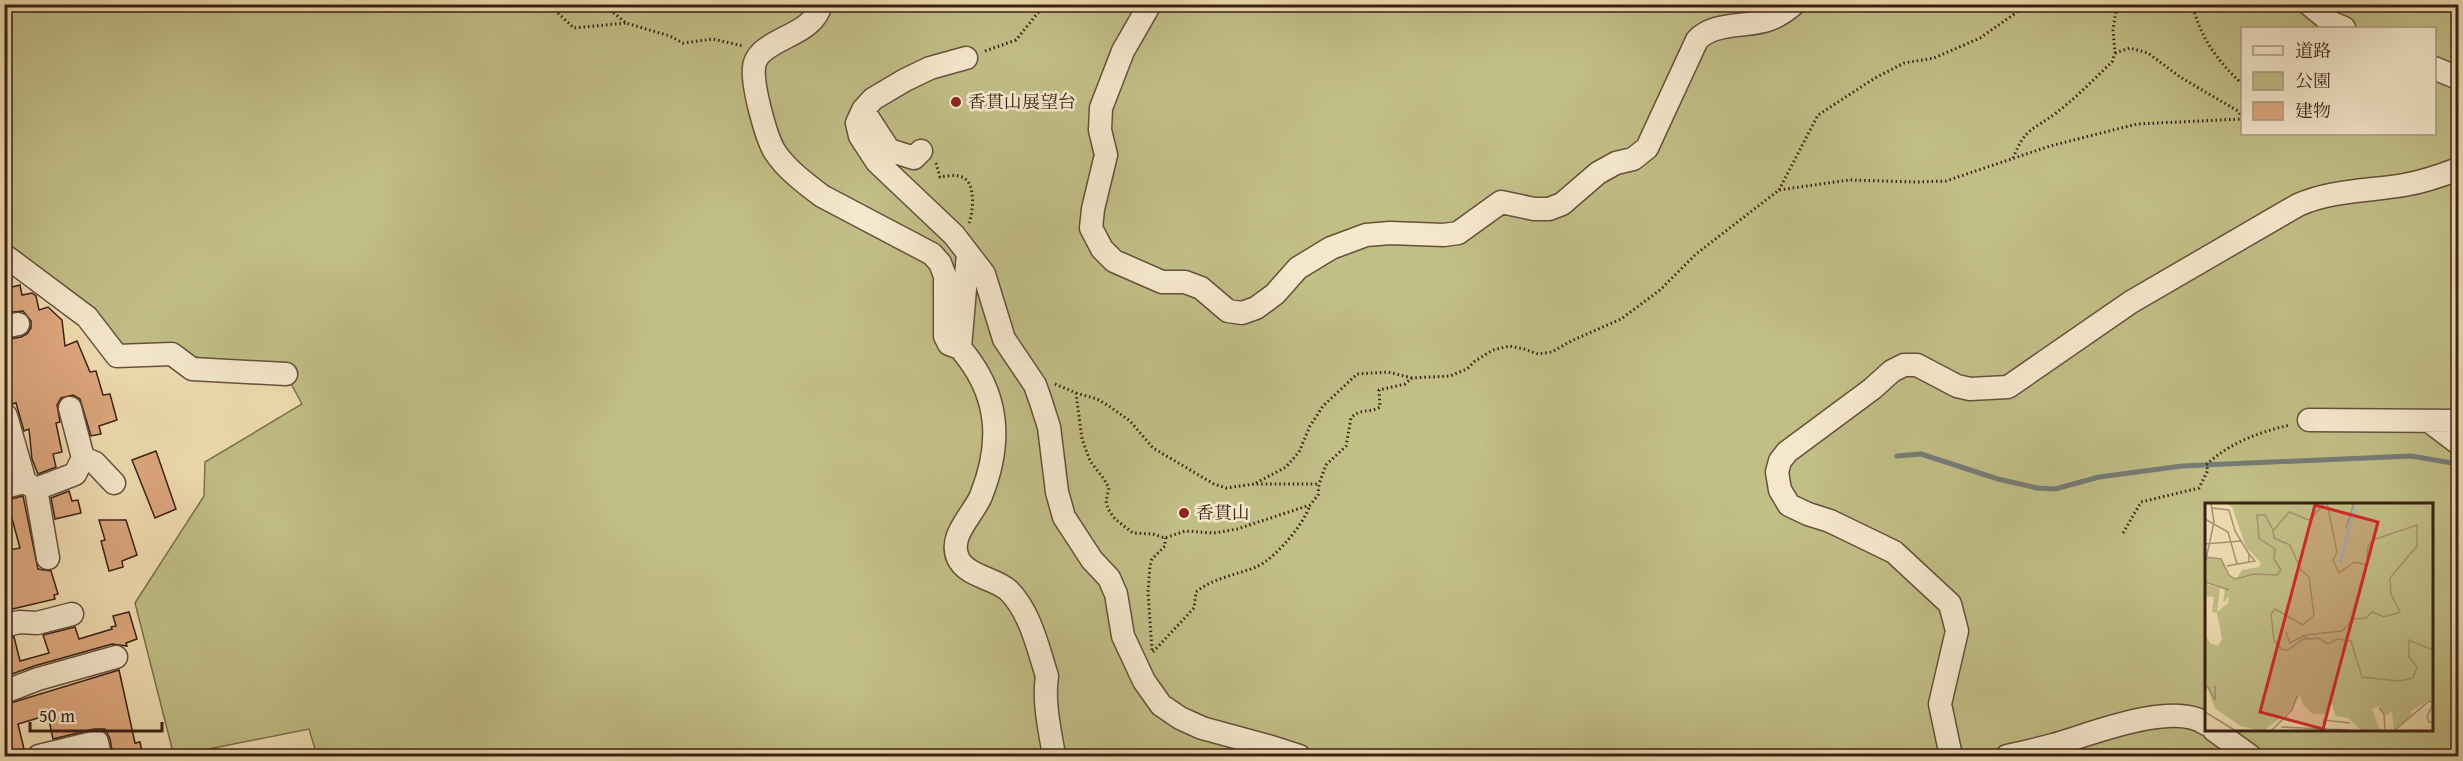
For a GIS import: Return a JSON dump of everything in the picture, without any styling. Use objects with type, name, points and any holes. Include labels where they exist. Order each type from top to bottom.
[{"type":"street","points":[[821,4],[814,20],[762,52],[755,61],[754,75],[763,121],[775,152],[805,184],[822,196],[932,254],[940,263],[945,276],[945,336],[949,344],[960,348],[982,377],[988,391],[995,436],[991,462],[980,498],[959,533],[958,558],[966,568],[1006,588],[1020,603],[1047,676],[1045,688],[1054,756]]},
{"type":"street","points":[[1150,4],[1123,51],[1101,108],[1100,130],[1106,155],[1093,209],[1091,228],[1101,249],[1114,261],[1162,282],[1185,282],[1200,288],[1228,311],[1236,314],[1256,308],[1275,294],[1298,268],[1316,256],[1331,248],[1366,236],[1390,233],[1443,235],[1458,233],[1501,201],[1534,209],[1549,209],[1562,204],[1598,172],[1616,163],[1633,159],[1647,148],[1696,40],[1701,35],[1734,24],[1768,20],[1794,4]]},
{"type":"street","points":[[2309,4],[2342,27]]},
{"type":"street","points":[[966,58],[930,68],[873,99],[863,110],[857,123],[867,149],[903,188],[961,244],[984,274],[1004,339],[1035,385],[1048,427],[1057,492],[1064,517],[1092,560],[1110,578],[1116,594],[1123,636],[1144,681],[1161,705],[1180,718],[1202,728],[1299,756]]},
{"type":"street","points":[[2436,69],[2458,78]]},
{"type":"street","points":[[863,110],[889,150],[914,158],[930,152]]},
{"type":"street","points":[[1951,756],[1940,704],[1957,631],[1950,604],[1894,552],[1830,521],[1789,505],[1780,490],[1777,472],[1780,461],[1787,452],[1872,389],[1892,371],[1904,365],[1917,365],[1964,388],[2008,387],[2131,302],[2304,202],[2357,190],[2423,182],[2458,169]]},
{"type":"street","points":[[960,348],[961,244]]},
{"type":"street","points":[[4,255],[87,318],[117,356],[172,354],[192,369],[286,374]]},
{"type":"street","points":[[22,486],[75,474],[83,458],[70,408]]},
{"type":"street","points":[[6,416],[22,486],[48,558]]},
{"type":"street","points":[[2309,420],[2458,421]]},
{"type":"street","points":[[2429,421],[2458,443]]},
{"type":"street","points":[[83,458],[95,464],[114,483]]},
{"type":"street","points":[[4,626],[19,622],[37,623],[72,614]]},
{"type":"street","points":[[4,692],[38,679],[116,657]]},
{"type":"street","points":[[2007,756],[2054,745],[2101,729],[2173,714],[2190,716],[2205,724]]},
{"type":"street","points":[[2217,731],[2250,756]]},
{"type":"street","points":[[39,756],[97,742],[100,756]]},
{"type":"path","points":[[548,4],[574,28],[626,23],[670,36],[683,43],[713,39],[732,42],[762,52]]},
{"type":"path","points":[[603,4],[626,23]]},
{"type":"path","points":[[966,58],[1016,40],[1045,4]]},
{"type":"path","points":[[1254,484],[1286,467],[1299,452],[1310,426],[1323,406],[1357,374],[1388,372],[1412,378],[1450,376],[1467,369],[1493,350],[1509,346],[1538,354],[1552,352],[1621,319],[1660,290],[1696,254],[1779,190],[1818,115],[1875,78],[1904,63],[1934,58],[1980,38],[2020,10],[2024,4]]},
{"type":"path","points":[[2012,159],[2020,140],[2030,129],[2055,114],[2112,62],[2115,53],[2114,30],[2117,4]]},
{"type":"path","points":[[2192,4],[2210,49],[2241,83]]},
{"type":"path","points":[[2115,53],[2130,48],[2148,53],[2180,77],[2238,111],[2241,116]]},
{"type":"path","points":[[1779,190],[1849,180],[1946,181],[2050,146],[2137,124],[2241,118]]},
{"type":"path","points":[[930,152],[940,177],[965,178],[971,192],[972,215],[961,244]]},
{"type":"path","points":[[1153,652],[1194,608],[1196,592],[1215,581],[1259,566],[1270,558],[1306,517],[1310,505],[1318,495],[1318,484],[1326,465],[1346,446],[1348,423],[1354,415],[1363,410],[1376,410],[1380,407],[1379,390],[1405,384],[1412,378]]},
{"type":"path","points":[[1035,385],[1050,382],[1097,399],[1130,421],[1153,448],[1214,484],[1226,488],[1254,484],[1318,484]]},
{"type":"path","points":[[1076,393],[1082,439],[1090,461],[1109,488],[1106,501],[1108,509],[1114,519],[1133,533],[1153,534],[1165,538],[1185,531],[1214,533],[1237,530],[1310,505]]},
{"type":"path","points":[[2123,533],[2140,502],[2199,488],[2208,470],[2206,465],[2221,450],[2267,430],[2309,420]]},
{"type":"path","points":[[1144,681],[1153,652],[1148,592],[1150,566],[1152,559],[1165,546],[1165,538]]},
{"type":"green space","points":[[5,5],[2458,5],[2458,756],[317,756],[309,729],[174,756],[135,603],[204,496],[205,462],[302,404],[283,369],[172,354],[111,349],[5,258]]},
{"type":"building","points":[[20,285],[22,295],[32,293],[36,296],[39,310],[48,307],[62,320],[65,346],[77,341],[90,372],[96,371],[103,395],[110,394],[117,420],[99,426],[101,434],[91,436],[80,399],[73,395],[61,398],[57,405],[60,422],[56,423],[62,452],[53,454],[56,467],[38,474],[32,459],[29,429],[24,431],[16,403],[12,404],[11,399],[7,400],[4,389],[4,340],[21,337],[31,328],[31,321],[23,311],[4,313],[4,289]]},
{"type":"building","points":[[156,451],[176,509],[155,518],[132,460]]},
{"type":"building","points":[[69,491],[72,501],[78,500],[81,513],[55,519],[51,498]]},
{"type":"building","points":[[23,496],[38,569],[51,571],[58,594],[54,595],[55,599],[4,611],[4,551],[20,548],[7,500]]},
{"type":"building","points":[[99,520],[126,520],[137,555],[122,561],[123,567],[109,571],[101,541],[105,540]]},
{"type":"building","points":[[129,612],[137,639],[126,643],[127,646],[112,644],[4,677],[4,639],[14,637],[20,661],[49,653],[43,635],[75,627],[79,639],[112,629],[111,627],[116,626],[113,616]]},
{"type":"building","points":[[119,670],[135,743],[140,742],[143,756],[113,756],[110,739],[105,729],[94,729],[53,739],[48,715],[18,724],[24,749],[4,755],[4,705]]},
{"type":"waterway","points":[[1897,456],[1921,454],[1998,479],[2037,488],[2055,489],[2099,477],[2182,466],[2411,456],[2458,464]]},
{"type":"place","name":"香貫山展望台","points":[[956,102]]},
{"type":"place","name":"香貫山","points":[[1184,513]]}]
